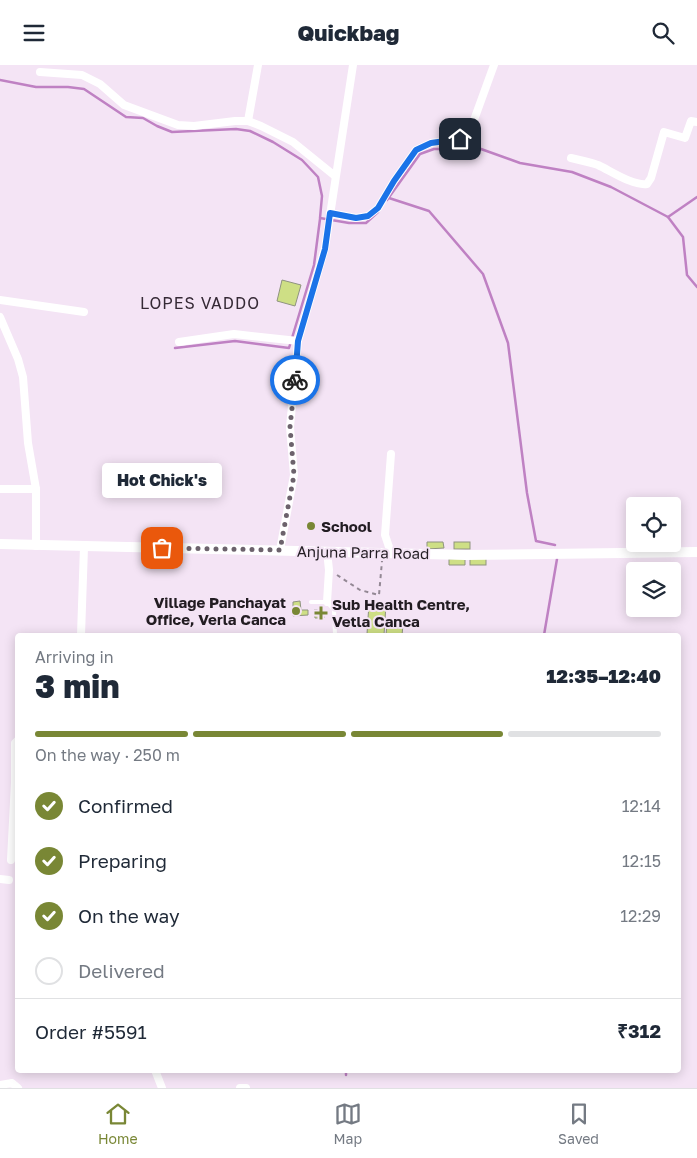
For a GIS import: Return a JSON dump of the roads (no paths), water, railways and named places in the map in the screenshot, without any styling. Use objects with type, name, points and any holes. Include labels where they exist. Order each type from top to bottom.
[{"type":"street","points":[[248,121],[258,65]]},
{"type":"street","points":[[280,550],[294,475],[290,427],[298,341],[325,249],[353,65]]},
{"type":"street","points":[[330,215],[356,218],[368,216],[378,208],[416,150],[431,143],[460,139],[470,131],[494,65]]},
{"type":"street","points":[[40,72],[82,75],[100,84],[124,105],[178,125],[194,126],[248,121],[294,142],[335,176]]},
{"type":"street","points":[[571,158],[596,164],[634,182],[647,184],[651,178],[664,133],[686,138],[691,121],[697,122]]},
{"type":"street","points":[[0,300],[84,312]]},
{"type":"street","points":[[0,317],[18,359],[23,377],[28,443],[36,489],[36,546]]},
{"type":"street","points":[[178,342],[234,334],[298,341]]},
{"type":"street","points":[[387,553],[385,535],[391,454]]},
{"type":"street","points":[[0,489],[36,489]]},
{"type":"street","name":"Anjuna Parra Road","points":[[0,544],[466,555],[697,551]]},
{"type":"street","points":[[81,633],[84,547]]},
{"type":"street","points":[[327,551],[329,570],[327,602]]},
{"type":"street","points":[[11,860],[15,743]]},
{"type":"street","points":[[157,1073],[162,1088]]},
{"type":"street","points":[[0,1085],[12,1083],[18,1088]]},
{"type":"street","points":[[240,1088],[246,1088]]},
{"type":"lane","points":[[311,602],[327,602],[334,610],[335,633]]},
{"type":"waterway","points":[[0,80],[36,87],[84,89],[126,117],[143,118],[172,132],[236,129],[250,131],[273,142],[302,160],[318,177],[322,196],[320,218],[349,223],[366,223],[378,212]]},
{"type":"waterway","points":[[387,200],[420,154],[434,149],[481,149],[520,163],[572,172],[611,187],[668,217],[683,237],[687,275],[697,287]]},
{"type":"waterway","points":[[668,217],[697,197]]},
{"type":"waterway","points":[[389,198],[429,211],[483,274],[508,343],[527,493],[536,541],[555,545]]},
{"type":"waterway","points":[[175,348],[235,341],[289,348],[314,265],[320,219]]},
{"type":"waterway","points":[[544,633],[557,559]]},
{"type":"place","name":"School","points":[[311,526]]},
{"type":"place","name":"Hot Chick's","points":[[162,548]]},
{"type":"place","name":"Village Panchayat Office, Verla Canca","points":[[296,611]]},
{"type":"place","name":"Sub Health Centre, Vetla Canca","points":[[321,613]]},
{"type":"district","name":"LOPES VADDO","points":[[200,303]]}]
